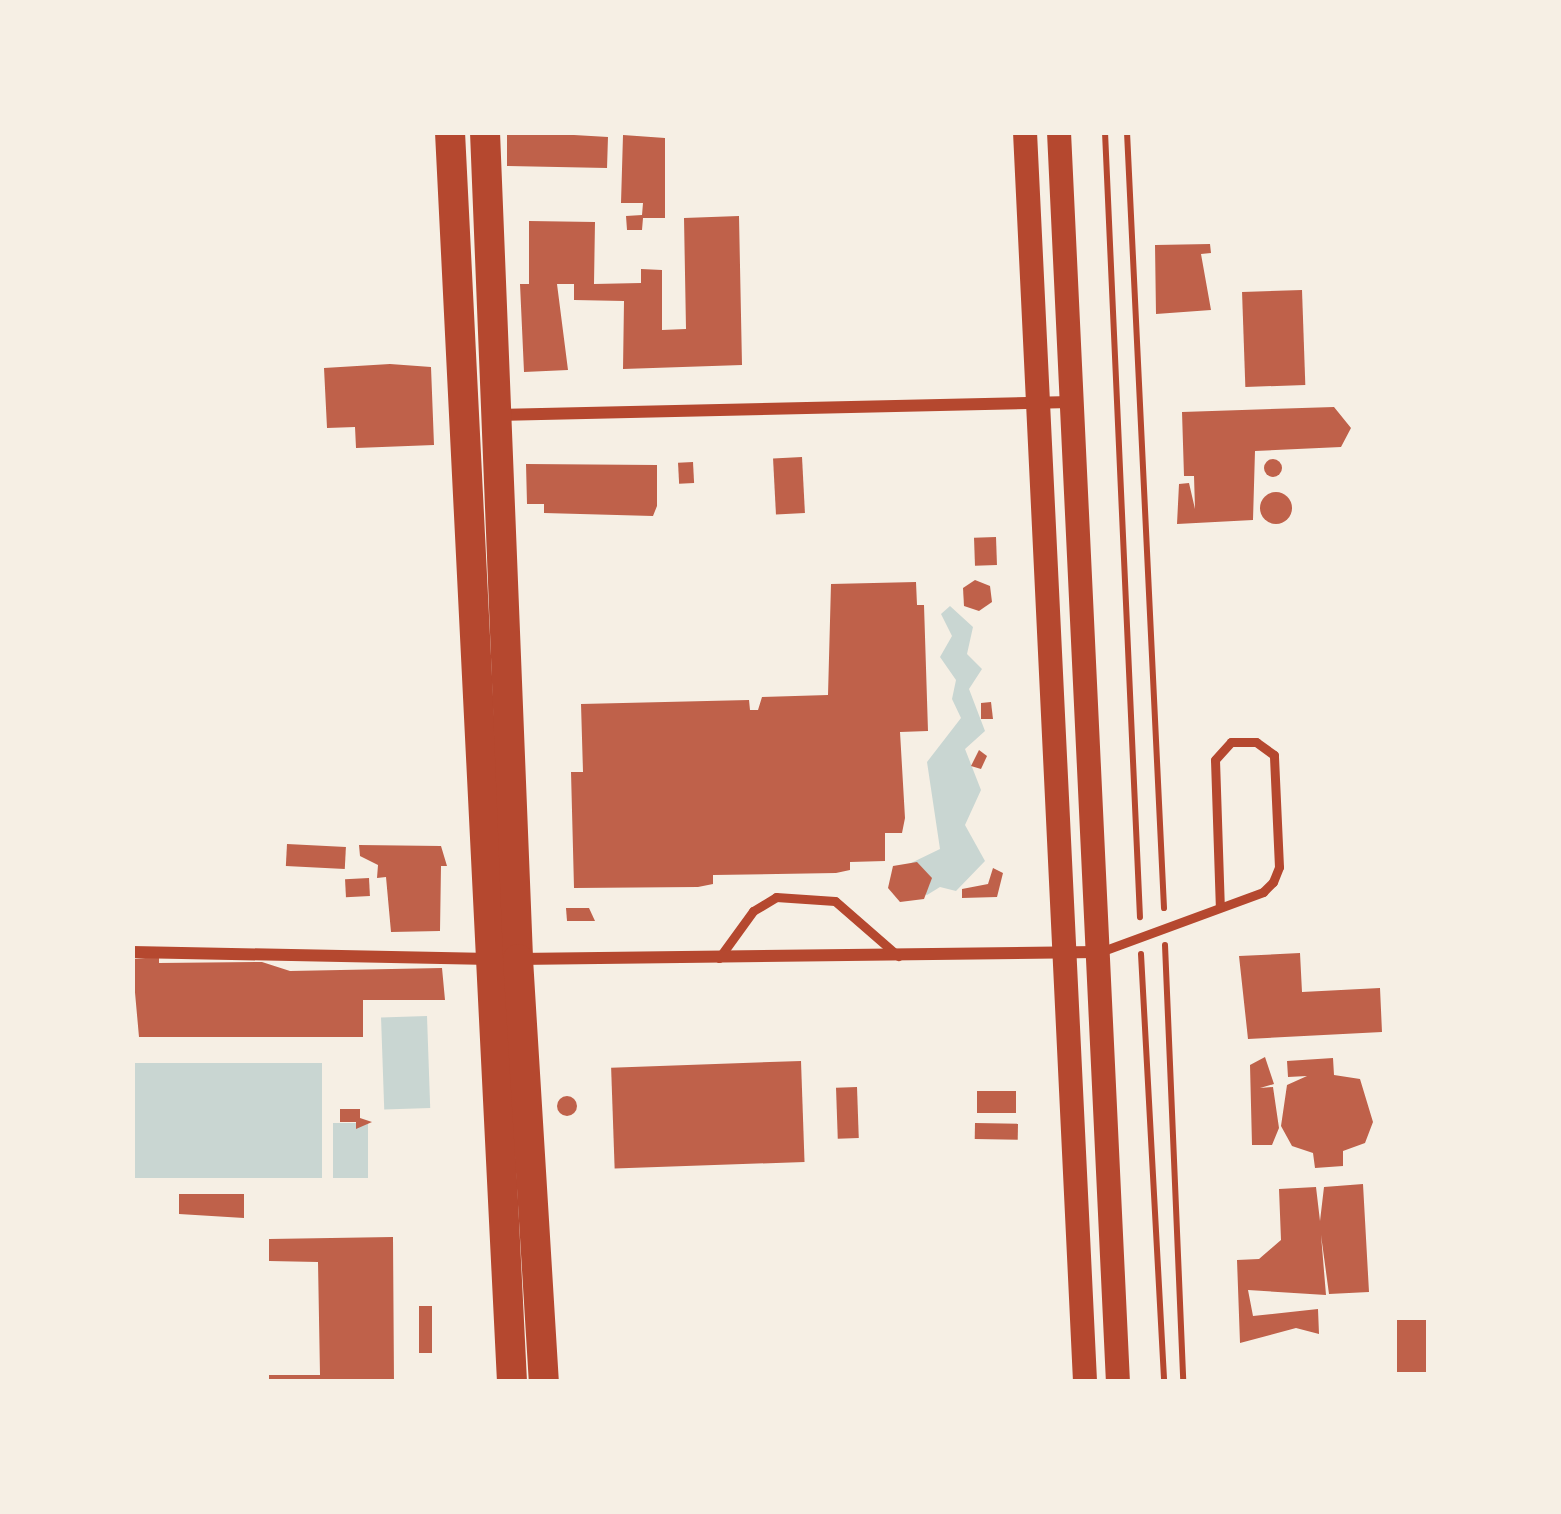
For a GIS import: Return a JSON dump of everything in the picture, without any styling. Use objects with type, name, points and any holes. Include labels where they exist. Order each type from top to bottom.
[{"type":"main road","points":[[449,132],[478,415],[504,959],[512,1382]]},
{"type":"main road","points":[[478,415],[485,132]]},
{"type":"main road","points":[[1025,132],[1085,1382]]},
{"type":"main road","points":[[1059,132],[1118,1382]]},
{"type":"main road","points":[[504,959],[544,1382]]},
{"type":"street","points":[[478,415],[1072,402]]},
{"type":"street","points":[[132,952],[504,959],[1100,952]]},
{"type":"lane","points":[[1100,952],[1263,892],[1279,867],[1274,755],[1256,742],[1232,742],[1215,760],[1220,907]]},
{"type":"lane","points":[[719,958],[753,911],[776,897],[835,902],[898,956]]},
{"type":"path","points":[[1105,132],[1163,1382]]},
{"type":"path","points":[[1127,132],[1183,1382]]},
{"type":"shaded area","points":[[950,606],[973,627],[967,654],[982,669],[969,689],[985,731],[965,749],[981,790],[965,825],[985,861],[956,891],[940,887],[927,895],[915,890],[909,864],[940,849],[927,762],[961,718],[952,699],[956,680],[940,657],[952,636],[941,614]]},
{"type":"shaded area","points":[[427,1016],[430,1108],[384,1110],[381,1018]]},
{"type":"shaded area","points":[[132,1063],[322,1063],[322,1178],[132,1178]]},
{"type":"shaded area","points":[[333,1123],[368,1123],[368,1178],[333,1178]]},
{"type":"building","points":[[507,135],[608,137],[607,168],[507,166]]},
{"type":"building","points":[[623,135],[665,138],[665,218],[643,218],[642,230],[627,230],[626,216],[642,215],[643,203],[621,203]]},
{"type":"building","points":[[739,216],[742,365],[623,369],[624,301],[574,300],[574,284],[557,284],[568,370],[524,372],[520,284],[529,284],[529,221],[595,222],[594,284],[641,283],[641,269],[662,270],[662,330],[686,329],[684,218]]},
{"type":"building","points":[[1210,244],[1211,253],[1201,254],[1211,310],[1156,314],[1155,245]]},
{"type":"building","points":[[1302,290],[1305,385],[1245,387],[1242,292]]},
{"type":"building","points":[[431,367],[434,445],[356,448],[355,427],[327,428],[324,368]]},
{"type":"building","points":[[1334,407],[1351,428],[1341,447],[1255,451],[1253,520],[1177,524],[1179,484],[1189,483],[1195,509],[1194,476],[1184,476],[1182,412]]},
{"type":"building","points":[[802,457],[805,513],[776,514],[773,459]]},
{"type":"building","points":[[1273,459],[1282,468],[1273,477],[1264,468]]},
{"type":"building","points":[[693,462],[694,483],[679,484],[678,463]]},
{"type":"building","points":[[526,464],[657,465],[657,506],[653,516],[544,513],[544,504],[527,504]]},
{"type":"building","points":[[1276,492],[1287,497],[1292,508],[1287,519],[1276,524],[1265,519],[1260,508],[1265,497]]},
{"type":"building","points":[[996,537],[997,565],[975,566],[974,538]]},
{"type":"building","points":[[975,580],[990,586],[992,602],[979,611],[964,606],[963,588]]},
{"type":"building","points":[[916,582],[917,605],[924,605],[928,731],[900,732],[905,818],[902,833],[885,833],[885,861],[850,862],[850,870],[836,873],[713,875],[713,884],[698,887],[574,888],[571,772],[583,772],[581,704],[749,700],[750,710],[758,710],[762,697],[828,695],[831,584]]},
{"type":"building","points":[[991,702],[993,719],[981,719],[981,703]]},
{"type":"building","points":[[979,750],[987,756],[981,769],[971,766]]},
{"type":"building","points":[[287,844],[346,847],[345,869],[286,866]]},
{"type":"building","points":[[359,845],[441,846],[447,866],[441,866],[440,931],[391,932],[386,877],[377,878],[378,865],[360,856]]},
{"type":"building","points":[[917,862],[932,878],[924,899],[900,902],[888,888],[893,866]]},
{"type":"building","points":[[993,868],[1003,873],[997,897],[962,898],[962,889],[988,884]]},
{"type":"building","points":[[369,878],[370,896],[346,897],[345,879]]},
{"type":"building","points":[[566,908],[589,908],[595,921],[567,921]]},
{"type":"building","points":[[1300,953],[1302,992],[1380,988],[1382,1032],[1248,1039],[1239,956]]},
{"type":"building","points":[[159,957],[159,963],[262,962],[290,971],[442,968],[445,1000],[363,1000],[363,1037],[139,1037],[132,959]]},
{"type":"building","points":[[1265,1057],[1274,1084],[1260,1088],[1273,1087],[1279,1128],[1272,1145],[1252,1145],[1250,1065]]},
{"type":"building","points":[[1333,1058],[1334,1075],[1360,1079],[1373,1122],[1365,1143],[1343,1151],[1343,1166],[1315,1168],[1313,1153],[1292,1146],[1281,1126],[1287,1085],[1307,1076],[1288,1077],[1287,1061]]},
{"type":"building","points":[[801,1061],[805,1162],[615,1169],[611,1068]]},
{"type":"building","points":[[857,1087],[859,1138],[838,1139],[836,1088]]},
{"type":"building","points":[[977,1091],[1016,1091],[1016,1113],[977,1113]]},
{"type":"building","points":[[567,1096],[577,1106],[567,1116],[557,1106]]},
{"type":"building","points":[[340,1109],[360,1109],[360,1118],[372,1122],[356,1129],[356,1122],[340,1122]]},
{"type":"building","points":[[975,1123],[1018,1124],[1018,1140],[975,1139]]},
{"type":"building","points":[[1363,1184],[1369,1292],[1329,1294],[1321,1235],[1326,1295],[1248,1290],[1253,1316],[1318,1309],[1319,1334],[1296,1328],[1240,1343],[1237,1260],[1259,1259],[1281,1240],[1279,1189],[1316,1187],[1320,1221],[1324,1187]]},
{"type":"building","points":[[179,1194],[244,1194],[244,1218],[179,1214]]},
{"type":"building","points":[[393,1237],[394,1382],[269,1382],[269,1375],[320,1375],[318,1262],[269,1261],[269,1239]]},
{"type":"building","points":[[419,1306],[432,1306],[432,1353],[419,1353]]},
{"type":"building","points":[[1397,1320],[1429,1320],[1429,1372],[1397,1372]]}]
